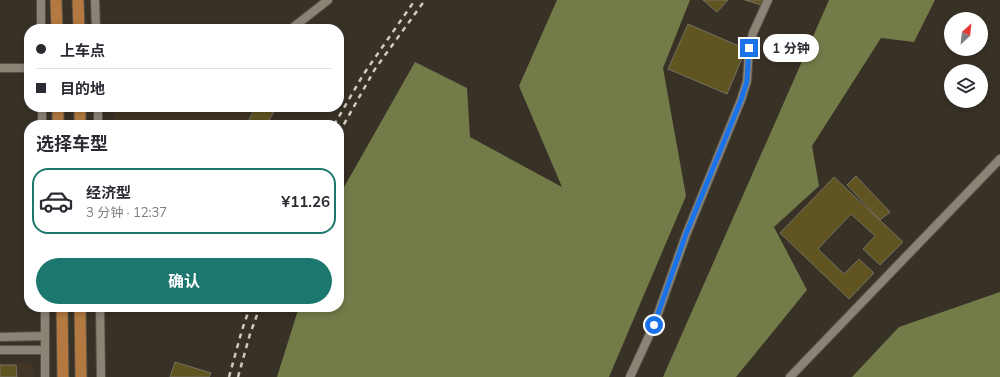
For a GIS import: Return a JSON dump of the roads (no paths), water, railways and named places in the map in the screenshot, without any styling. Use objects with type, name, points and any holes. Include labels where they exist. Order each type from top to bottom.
[{"type":"main road","points":[[56,0],[57,24]]},
{"type":"main road","points":[[78,0],[79,24]]},
{"type":"main road","points":[[62,312],[63,377]]},
{"type":"main road","points":[[80,312],[81,377]]},
{"type":"street","points":[[41,0],[41,24]]},
{"type":"street","points":[[95,0],[96,24]]},
{"type":"street","points":[[297,24],[328,0]]},
{"type":"street","points":[[630,377],[654,325],[686,234],[741,100],[747,81],[749,48],[768,0]]},
{"type":"street","points":[[0,68],[24,68]]},
{"type":"street","points":[[790,377],[1000,159]]},
{"type":"street","points":[[45,312],[45,377]]},
{"type":"street","points":[[100,312],[101,377]]},
{"type":"street","points":[[0,337],[46,336]]},
{"type":"street","points":[[0,350],[45,350]]},
{"type":"railway","points":[[344,108],[363,75],[415,0]]},
{"type":"railway","points":[[344,124],[375,69],[425,0]]},
{"type":"railway","points":[[337,120],[342,112]]},
{"type":"railway","points":[[229,377],[248,312]]},
{"type":"railway","points":[[238,377],[250,334],[258,312]]}]
